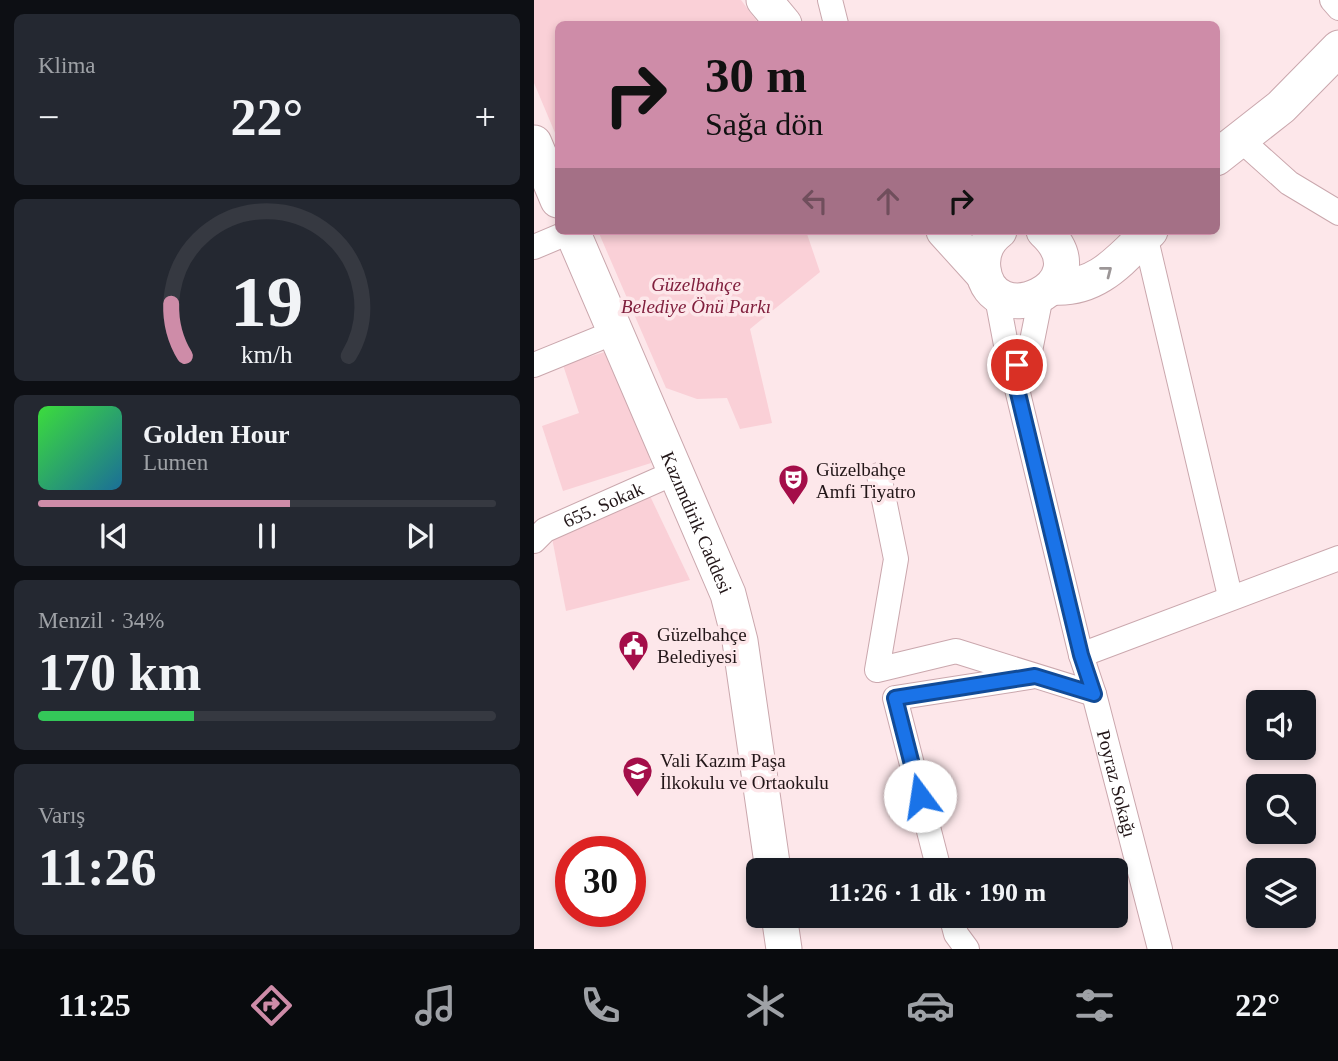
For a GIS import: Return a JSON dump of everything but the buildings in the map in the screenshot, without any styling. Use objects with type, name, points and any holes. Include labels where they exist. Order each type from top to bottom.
[{"type":"main road","points":[[764,0],[782,21]]},
{"type":"main road","points":[[1229,149],[1281,107],[1338,48]]},
{"type":"main road","points":[[534,143],[555,193]]},
{"type":"main road","name":"Kazımdirik Caddesi","points":[[574,235],[728,594],[740,641],[771,858]]},
{"type":"main road","points":[[948,235],[990,283],[1021,302],[1047,292],[1090,283],[1108,272],[1146,235]]},
{"type":"main road","points":[[990,283],[983,256],[987,243],[995,235]]},
{"type":"main road","points":[[1047,235],[1058,248],[1061,260],[1047,292]]},
{"type":"main road","points":[[781,928],[784,949]]},
{"type":"street","points":[[830,0],[835,21]]},
{"type":"street","points":[[1331,0],[1338,8]]},
{"type":"street","points":[[1229,149],[1338,213]]},
{"type":"street","points":[[534,247],[562,235]]},
{"type":"street","points":[[1148,235],[1230,596]]},
{"type":"street","name":"Poyraz Sokağı","points":[[990,283],[1007,350],[1017,365],[1017,389],[1081,655],[1094,694],[1160,949]]},
{"type":"street","points":[[1017,365],[1030,351],[1047,292]]},
{"type":"street","points":[[534,366],[615,332]]},
{"type":"street","name":"655. Sokak","points":[[534,541],[545,530],[676,472]]},
{"type":"street","points":[[879,475],[896,559],[877,670],[956,650],[1094,694]]},
{"type":"street","points":[[1081,655],[1230,596],[1338,558]]},
{"type":"street","points":[[936,858],[895,698],[1035,676]]},
{"type":"street","points":[[954,928],[967,949]]},
{"type":"green space","points":[[534,0],[741,0],[757,21],[555,21],[555,133],[534,83]]},
{"type":"green space","name":"Güzelbahçe Belediye Önü Parkı","points":[[600,235],[807,235],[820,272],[750,329],[772,423],[740,429],[727,398],[697,399],[666,388]]},
{"type":"green space","points":[[614,349],[651,463],[563,491],[542,426],[579,413],[563,365]]},
{"type":"green space","points":[[650,496],[690,580],[566,611],[552,538]]},
{"type":"place","name":"Güzelbahçe Amfi Tiyatro","points":[[793,507]]},
{"type":"place","name":"Güzelbahçe Belediyesi","points":[[634,672]]},
{"type":"place","name":"Vali Kazım Paşa İlkokulu ve Ortaokulu","points":[[637,798]]},
{"type":"route","points":[[920,796],[895,698],[1035,676],[1094,694],[1081,655],[1017,389],[1017,365]]}]
